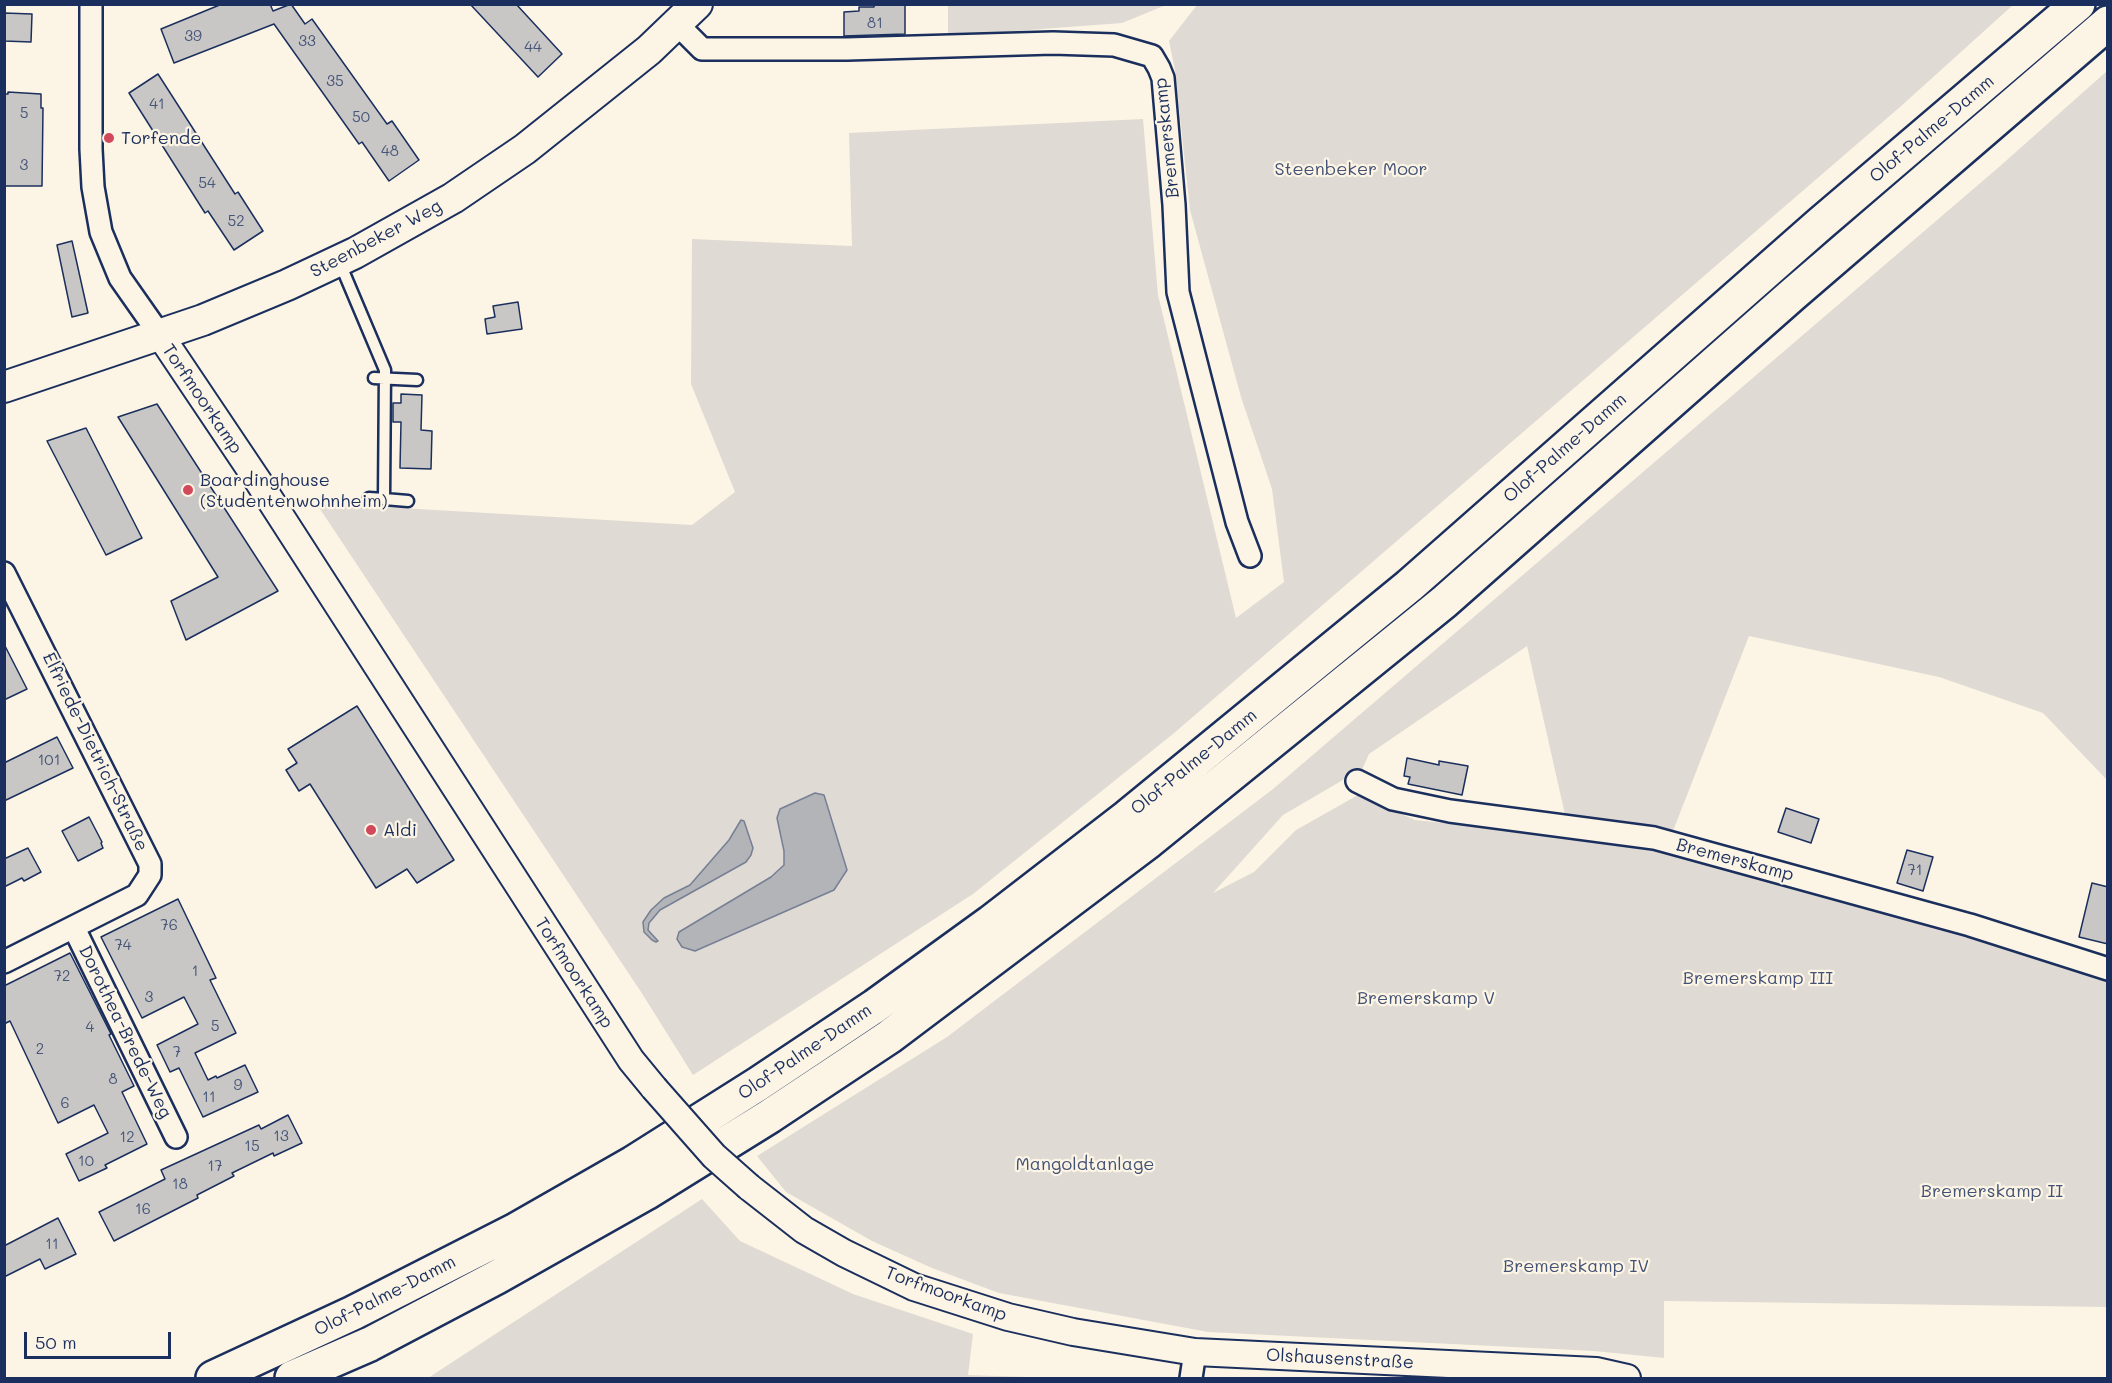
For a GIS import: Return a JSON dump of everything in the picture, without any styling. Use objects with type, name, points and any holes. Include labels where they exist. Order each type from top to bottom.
[{"type":"highway","name":"Olof-Palme-Damm","points":[[213,1378],[353,1313],[504,1236],[633,1163],[865,1013],[991,922],[1126,817],[1409,586],[1811,232],[2078,4]]},
{"type":"highway","name":"Olof-Palme-Damm","points":[[291,1378],[370,1344],[497,1277],[636,1199],[770,1116],[898,1030],[1149,841],[1444,602],[1792,295],[2108,23]]},
{"type":"main road","name":"Steenbeker Weg","points":[[4,387],[224,312],[339,261],[453,198],[525,149],[649,50],[687,14]]},
{"type":"street","points":[[91,4],[91,149],[93,187],[100,232],[120,278],[160,335]]},
{"type":"street","name":"Bremerskamp","points":[[687,14],[702,49],[858,49],[1053,43],[1114,45],[1152,56],[1163,78],[1174,205],[1178,292],[1237,522],[1250,556]]},
{"type":"street","name":"Torfmoorkamp","points":[[160,335],[264,490],[631,1060],[714,1156],[748,1187],[804,1230],[844,1253],[914,1287],[1008,1317],[1073,1332],[1195,1352]]},
{"type":"street","name":"Elfriede-Dietrich-Straße","points":[[4,573],[150,864],[150,875],[137,895],[4,962]]},
{"type":"street","name":"Bremerskamp","points":[[1357,781],[1393,799],[1450,811],[1653,838],[1970,925],[2108,969]]},
{"type":"street","name":"Dorothea-Brede-Weg","points":[[74,928],[176,1137]]},
{"type":"street","points":[[1191,1378],[1195,1352]]},
{"type":"street","name":"Olshausenstraße","points":[[1195,1352],[1596,1371],[1627,1378]]},
{"type":"lane","points":[[339,261],[385,370],[380,378],[384,499]]},
{"type":"lane","points":[[380,378],[417,380]]},
{"type":"lane","points":[[369,498],[408,501]]},
{"type":"green space","points":[[948,5],[1166,5],[1122,23],[948,36]]},
{"type":"green space","name":"Steenbeker Moor","points":[[1197,5],[2013,5],[1900,107],[1173,734],[973,894],[693,1075],[643,995],[316,503],[692,525],[735,492],[691,384],[692,239],[852,246],[849,133],[1143,119],[1158,295],[1236,618],[1284,582],[1272,489],[1241,397],[1190,210],[1175,70],[1169,41]]},
{"type":"green space","points":[[2107,71],[2107,780],[2043,713],[1939,677],[1749,636],[1673,831],[1566,819],[1527,646],[1369,754],[1357,781],[1348,777],[1283,815],[1213,893],[1254,872],[1296,830],[1358,795],[1415,820],[1663,846],[2107,975],[2107,1307],[1664,1301],[1664,1358],[1594,1351],[1208,1332],[999,1293],[932,1268],[872,1241],[786,1192],[757,1156],[947,1037],[1273,789],[1999,167]]},
{"type":"green space","points":[[702,1199],[740,1241],[853,1294],[973,1334],[968,1375],[1059,1378],[428,1378]]},
{"type":"shaded area","points":[[815,793],[824,795],[847,870],[834,890],[695,951],[682,947],[677,939],[679,932],[771,877],[784,865],[784,851],[777,818],[780,809]]},
{"type":"shaded area","points":[[741,820],[744,821],[753,848],[746,862],[660,910],[649,923],[648,930],[658,941],[652,940],[644,932],[643,922],[651,910],[664,898],[690,885],[729,840]]},
{"type":"building","points":[[222,4],[270,4],[273,11],[291,4],[305,24],[312,19],[387,124],[392,121],[419,160],[389,181],[362,142],[359,144],[274,24],[174,63],[161,29]]},
{"type":"building","points":[[470,4],[516,4],[562,54],[538,77]]},
{"type":"building","points":[[874,4],[905,4],[905,34],[844,36],[844,12],[859,11],[859,7],[874,7]]},
{"type":"building","points":[[4,13],[32,14],[31,42],[4,41]]},
{"type":"building","points":[[158,74],[235,194],[238,192],[263,231],[234,250],[208,211],[205,213],[129,93]]},
{"type":"building","points":[[8,92],[41,94],[41,108],[43,108],[42,186],[4,186],[4,94]]},
{"type":"building","points":[[72,241],[88,313],[72,317],[57,245]]},
{"type":"building","points":[[518,302],[522,329],[487,334],[485,319],[495,317],[493,306]]},
{"type":"building","points":[[401,394],[422,395],[421,430],[432,431],[431,469],[400,468],[401,422],[393,422],[393,403],[401,403]]},
{"type":"building","name":"Boardinghouse (Studentenwohnheim)","points":[[157,404],[278,591],[186,640],[171,601],[218,577],[118,417]]},
{"type":"building","points":[[86,428],[142,538],[106,555],[47,441]]},
{"type":"building","points":[[4,644],[27,689],[4,700]]},
{"type":"building","name":"Aldi","points":[[357,706],[454,860],[417,883],[407,869],[376,888],[310,784],[299,791],[286,770],[297,763],[288,749]]},
{"type":"building","points":[[57,737],[73,768],[4,801],[4,763]]},
{"type":"building","points":[[1407,758],[1439,765],[1439,761],[1468,766],[1462,795],[1408,784],[1410,777],[1404,776]]},
{"type":"building","points":[[1786,808],[1819,819],[1811,843],[1778,832]]},
{"type":"building","points":[[89,817],[103,848],[78,861],[62,831]]},
{"type":"building","points":[[28,848],[41,872],[24,881],[22,878],[4,887],[4,859]]},
{"type":"building","points":[[1907,850],[1933,857],[1923,891],[1897,883]]},
{"type":"building","points":[[2092,883],[2108,887],[2108,944],[2079,937]]},
{"type":"building","points":[[178,899],[216,978],[210,980],[236,1033],[195,1053],[208,1080],[245,1065],[258,1092],[203,1117],[179,1068],[170,1072],[157,1045],[198,1024],[184,997],[142,1018],[101,937]]},
{"type":"building","points":[[70,953],[111,1034],[109,1035],[134,1086],[122,1092],[147,1144],[105,1165],[107,1168],[79,1181],[66,1154],[108,1133],[94,1105],[58,1123],[10,1021],[4,1024],[4,986]]},
{"type":"building","points":[[288,1115],[302,1143],[274,1156],[273,1153],[232,1173],[234,1176],[197,1195],[198,1198],[114,1241],[99,1212],[165,1179],[161,1170],[259,1125],[261,1129]]},
{"type":"building","points":[[58,1218],[76,1254],[45,1269],[40,1259],[4,1277],[4,1246]]},
{"type":"place","name":"Torfende","points":[[109,138]]},
{"type":"place","name":"Boardinghouse (Studentenwohnheim)","points":[[188,490]]},
{"type":"place","name":"Aldi","points":[[371,830]]},
{"type":"park label","name":"Bremerskamp III","points":[[1758,978]]},
{"type":"park label","name":"Bremerskamp V","points":[[1426,998]]},
{"type":"park label","name":"Mangoldtanlage","points":[[1085,1164]]},
{"type":"park label","name":"Bremerskamp II","points":[[1992,1191]]},
{"type":"park label","name":"Bremerskamp IV","points":[[1576,1266]]}]
